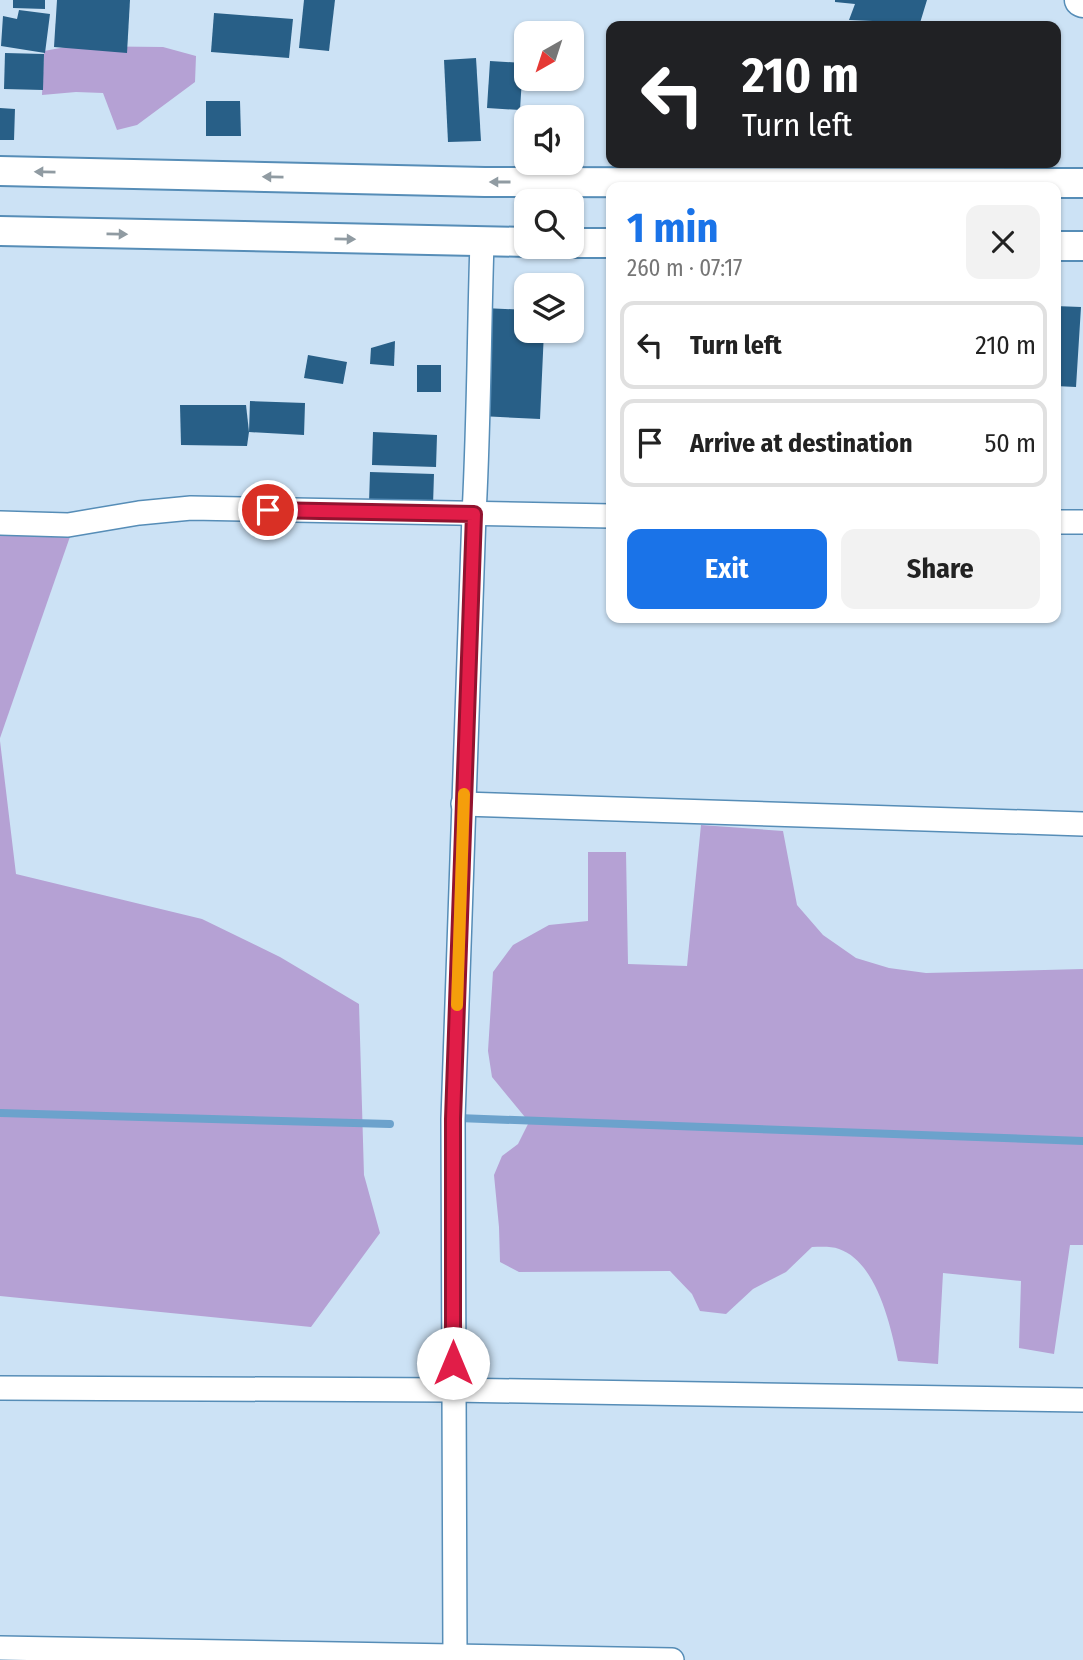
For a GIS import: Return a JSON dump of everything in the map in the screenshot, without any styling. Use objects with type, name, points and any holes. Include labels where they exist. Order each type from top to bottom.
[{"type":"street","points":[[0,171],[606,182]]},
{"type":"street","points":[[1061,183],[1083,183]]},
{"type":"street","points":[[0,231],[514,242]]},
{"type":"street","points":[[455,1656],[453,1119],[474,514],[480,416],[478,389],[482,242]]},
{"type":"street","points":[[584,243],[606,243]]},
{"type":"street","points":[[1061,246],[1083,246]]},
{"type":"street","points":[[0,523],[68,525],[139,513],[191,508],[606,516]]},
{"type":"street","points":[[1061,522],[1083,522]]},
{"type":"street","points":[[463,804],[1083,824]]},
{"type":"street","points":[[0,1388],[453,1390],[1083,1400]]},
{"type":"street","points":[[0,1648],[392,1658],[455,1656],[672,1660]]},
{"type":"shaded area","points":[[71,46],[163,47],[196,56],[195,82],[137,125],[117,130],[103,93],[42,95],[44,51]]},
{"type":"shaded area","points":[[0,526],[73,528],[0,738]]},
{"type":"shaded area","points":[[0,741],[16,874],[202,919],[280,957],[359,1004],[364,1175],[380,1233],[311,1327],[0,1296]]},
{"type":"shaded area","points":[[701,825],[783,831],[797,905],[823,935],[856,958],[889,968],[926,973],[1083,969],[1083,1245],[1070,1245],[1054,1354],[1019,1348],[1021,1281],[943,1273],[938,1364],[898,1361],[886,1314],[873,1281],[852,1256],[833,1247],[812,1247],[786,1272],[753,1289],[726,1314],[700,1311],[692,1294],[670,1271],[519,1272],[500,1262],[494,1175],[502,1156],[518,1144],[529,1122],[492,1077],[488,1051],[493,972],[513,945],[549,925],[588,921],[588,852],[626,852],[628,964],[687,966]]},
{"type":"building","points":[[13,0],[45,0],[45,9],[13,8]]},
{"type":"building","points":[[57,0],[130,0],[127,53],[54,47]]},
{"type":"building","points":[[304,0],[335,0],[329,51],[299,48]]},
{"type":"building","points":[[927,0],[921,21],[849,20],[855,4],[835,2]]},
{"type":"building","points":[[19,10],[50,14],[45,53],[1,46],[3,16],[17,19]]},
{"type":"building","points":[[214,13],[293,19],[289,58],[211,52]]},
{"type":"building","points":[[5,53],[44,54],[43,90],[4,89]]},
{"type":"building","points":[[476,58],[481,141],[448,142],[444,60]]},
{"type":"building","points":[[490,61],[514,62],[514,91],[521,91],[520,105],[514,105],[514,110],[487,108]]},
{"type":"building","points":[[206,101],[240,101],[241,136],[206,136]]},
{"type":"building","points":[[0,108],[15,109],[14,140],[0,140]]},
{"type":"building","points":[[1061,306],[1081,307],[1076,387],[1061,386]]},
{"type":"building","points":[[484,308],[514,309],[514,343],[543,343],[540,419],[480,416]]},
{"type":"building","points":[[395,341],[394,366],[370,364],[371,348]]},
{"type":"building","points":[[308,355],[347,362],[343,384],[304,378]]},
{"type":"building","points":[[417,365],[441,365],[441,392],[417,392]]},
{"type":"building","points":[[250,401],[305,403],[304,435],[249,432]]},
{"type":"building","points":[[180,405],[246,405],[249,432],[247,446],[181,445]]},
{"type":"building","points":[[373,432],[437,435],[436,467],[372,465]]},
{"type":"building","points":[[370,472],[434,474],[433,505],[369,503]]},
{"type":"waterway","points":[[0,1113],[390,1124]]},
{"type":"waterway","points":[[458,1118],[1083,1141]]},
{"type":"slow traffic","points":[[457,1005],[464,794]]},
{"type":"route","points":[[268,510],[474,514],[453,1119],[453,1363]]}]
